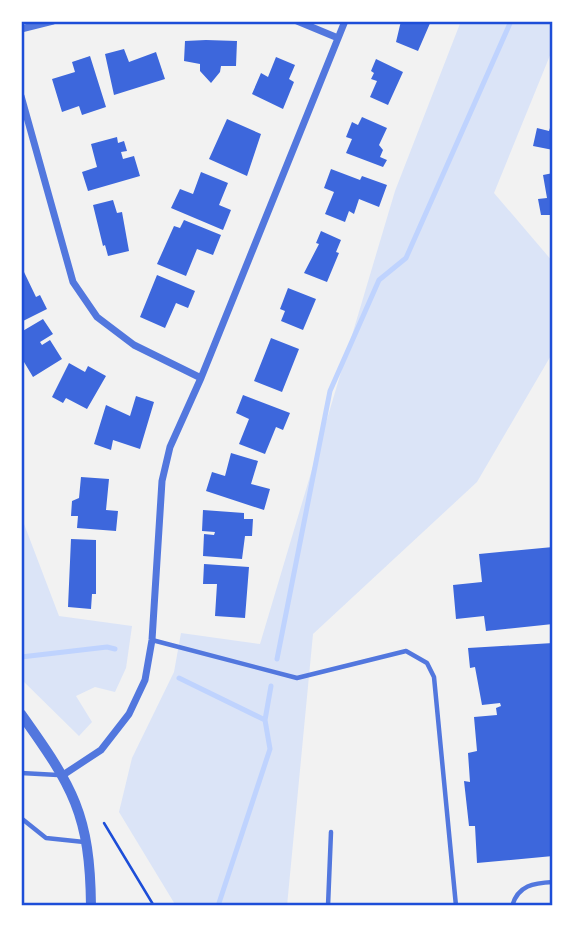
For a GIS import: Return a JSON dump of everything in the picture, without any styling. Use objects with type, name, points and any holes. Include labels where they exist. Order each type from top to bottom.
[{"type":"street","points":[[21,29],[53,21]]},
{"type":"street","points":[[297,21],[338,38]]},
{"type":"street","points":[[62,775],[101,750],[129,713],[145,680],[152,640],[162,481],[170,447],[345,21]]},
{"type":"street","points":[[21,96],[73,282],[97,317],[134,345],[201,377]]},
{"type":"street","points":[[21,714],[77,802],[89,843],[91,906]]},
{"type":"lane","points":[[152,640],[297,678],[397,651],[415,654],[427,663],[434,677],[456,906]]},
{"type":"lane","points":[[21,773],[62,775]]},
{"type":"lane","points":[[21,818],[46,838],[89,843]]},
{"type":"lane","points":[[328,906],[331,832]]},
{"type":"lane","points":[[512,906],[514,899],[527,886],[553,882]]},
{"type":"path","points":[[104,823],[154,906]]},
{"type":"shaded area","points":[[461,21],[553,21],[553,48],[494,193],[553,262],[553,352],[477,482],[313,634],[287,906],[176,906],[119,812],[132,758],[174,672],[181,633],[260,644],[395,191]]},
{"type":"shaded area","points":[[21,516],[59,616],[132,626],[126,668],[115,692],[95,687],[76,696],[92,722],[79,736],[21,679]]},
{"type":"building","points":[[401,21],[431,21],[418,51],[396,42]]},
{"type":"building","points":[[185,41],[237,41],[236,66],[221,66],[220,72],[211,83],[200,71],[200,64],[184,61]]},
{"type":"building","points":[[124,49],[129,62],[156,52],[165,79],[114,95],[105,54]]},
{"type":"building","points":[[90,56],[106,107],[82,115],[79,106],[62,112],[52,79],[75,72],[72,62]]},
{"type":"building","points":[[276,57],[295,65],[289,79],[294,82],[283,109],[252,94],[261,73],[268,77]]},
{"type":"building","points":[[376,59],[403,72],[388,105],[370,97],[377,81],[371,79]]},
{"type":"building","points":[[362,117],[387,128],[379,145],[383,150],[380,157],[387,160],[383,167],[346,153],[352,139],[346,137],[352,122],[358,125]]},
{"type":"building","points":[[227,119],[261,134],[247,176],[209,159]]},
{"type":"building","points":[[553,119],[553,150],[533,146],[537,128],[549,131]]},
{"type":"building","points":[[117,137],[118,143],[124,141],[127,151],[121,152],[123,159],[134,156],[140,176],[88,191],[82,172],[97,167],[91,144]]},
{"type":"building","points":[[331,169],[360,180],[362,176],[387,185],[379,207],[359,199],[354,214],[349,211],[345,222],[325,214],[334,192],[324,188]]},
{"type":"building","points":[[201,172],[228,183],[219,205],[231,210],[223,230],[171,208],[180,189],[193,194]]},
{"type":"building","points":[[553,173],[553,215],[541,215],[538,199],[547,198],[543,175]]},
{"type":"building","points":[[113,200],[117,213],[122,212],[129,251],[108,256],[93,205]]},
{"type":"building","points":[[184,220],[221,235],[213,255],[197,249],[186,276],[157,264],[174,226],[180,228]]},
{"type":"building","points":[[321,231],[341,240],[336,252],[339,253],[327,282],[304,273],[319,244],[316,243]]},
{"type":"building","points":[[24,272],[36,297],[40,295],[47,309],[21,322],[21,273]]},
{"type":"building","points":[[157,275],[195,291],[188,308],[176,303],[165,328],[140,317]]},
{"type":"building","points":[[288,288],[316,299],[303,330],[281,321],[285,311],[280,309]]},
{"type":"building","points":[[43,319],[53,334],[40,342],[42,345],[50,340],[62,359],[33,377],[21,357],[21,332]]},
{"type":"building","points":[[271,338],[299,349],[282,392],[254,381]]},
{"type":"building","points":[[69,363],[85,372],[88,366],[106,376],[87,409],[66,398],[63,403],[52,397]]},
{"type":"building","points":[[243,395],[290,413],[283,430],[276,427],[265,454],[239,444],[249,419],[236,413]]},
{"type":"building","points":[[136,396],[154,402],[140,449],[113,440],[111,450],[94,444],[106,405],[130,416]]},
{"type":"building","points":[[231,453],[258,461],[251,484],[270,489],[264,510],[206,491],[212,472],[225,476]]},
{"type":"building","points":[[81,477],[109,479],[106,510],[118,511],[116,531],[77,528],[78,516],[71,516],[72,501],[79,498]]},
{"type":"building","points":[[203,510],[244,513],[244,519],[253,519],[252,536],[245,536],[242,559],[203,556],[204,534],[214,535],[215,532],[202,531]]},
{"type":"building","points":[[71,539],[96,540],[96,594],[92,594],[91,609],[68,607]]},
{"type":"building","points":[[553,547],[553,624],[486,631],[484,616],[456,619],[453,585],[482,582],[479,554]]},
{"type":"building","points":[[204,564],[249,567],[245,618],[215,616],[217,584],[203,584]]},
{"type":"building","points":[[553,643],[553,856],[477,863],[475,826],[469,826],[464,781],[470,782],[468,753],[477,751],[474,717],[497,715],[496,708],[501,706],[500,703],[482,705],[475,667],[470,668],[468,648]]},
{"type":"waterway","points":[[277,659],[330,391],[379,280],[406,258],[511,21]]},
{"type":"waterway","points":[[21,657],[107,647],[115,649]]},
{"type":"waterway","points":[[179,678],[265,720]]},
{"type":"waterway","points":[[218,906],[270,749],[265,720],[271,686]]}]
